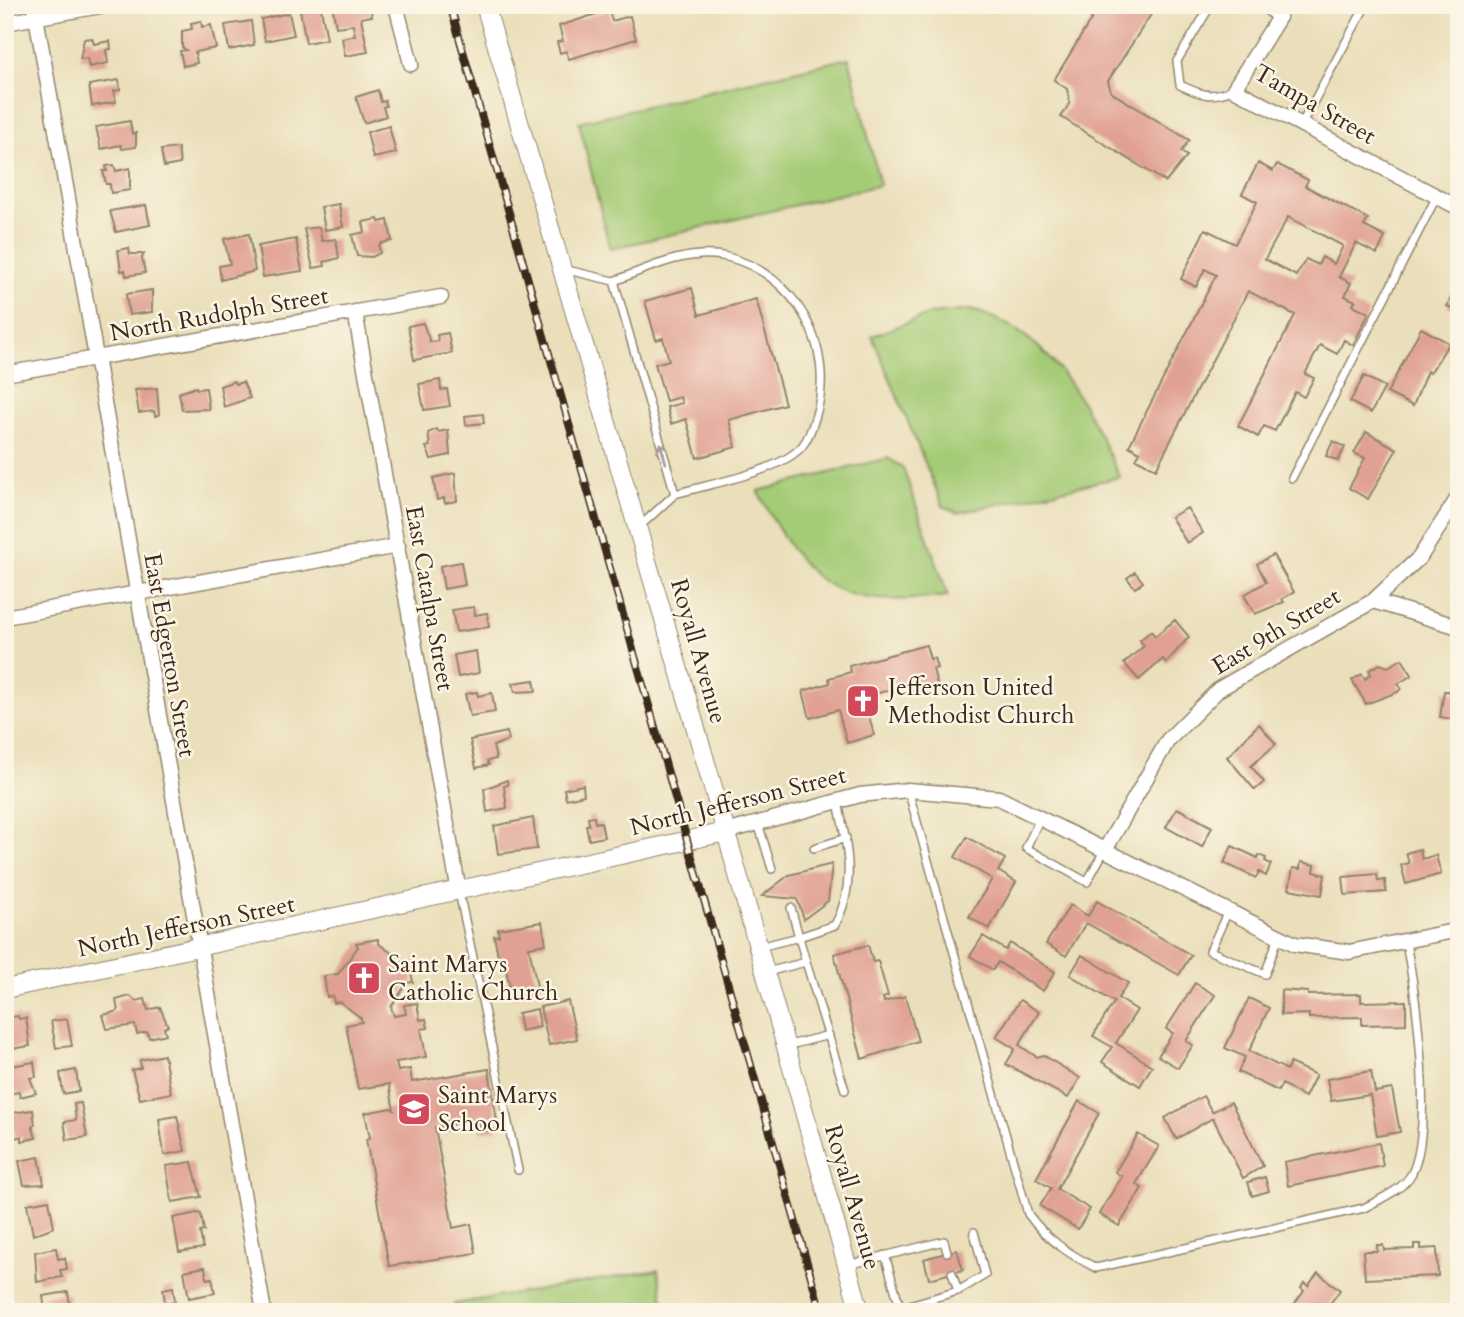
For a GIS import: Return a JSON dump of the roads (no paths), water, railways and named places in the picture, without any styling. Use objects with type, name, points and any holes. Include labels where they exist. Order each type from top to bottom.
[{"type":"street","points":[[5,23],[36,12],[106,5]]},
{"type":"street","points":[[396,5],[411,64]]},
{"type":"street","name":"Royall Avenue","points":[[485,5],[726,832],[860,1312]]},
{"type":"street","name":"Tampa Street","points":[[1266,5],[1279,17],[1234,89],[1459,208]]},
{"type":"street","name":"East Edgerton Street","points":[[36,12],[264,1312]]},
{"type":"street","name":"North Rudolph Street","points":[[5,374],[441,297]]},
{"type":"street","name":"East Catalpa Street","points":[[355,312],[459,892]]},
{"type":"street","name":"East 9th Street","points":[[1105,850],[1168,740],[1219,690],[1373,601],[1420,557],[1459,496]]},
{"type":"street","points":[[5,617],[398,546]]},
{"type":"street","points":[[1373,601],[1459,626]]},
{"type":"street","name":"North Jefferson Street","points":[[5,989],[726,832],[860,795],[908,790],[999,798],[1295,944],[1349,952],[1406,943],[1459,930]]},
{"type":"lane","points":[[1212,5],[1177,61],[1180,85],[1201,96],[1218,96],[1234,89]]},
{"type":"lane","points":[[1301,125],[1366,5]]},
{"type":"lane","points":[[1292,478],[1437,196]]},
{"type":"lane","points":[[562,269],[614,281],[692,256],[726,257],[742,262],[778,283],[793,300],[813,332],[821,357],[822,389],[818,409],[803,445],[790,456],[770,466],[675,494],[638,529]]},
{"type":"lane","points":[[614,281],[675,494]]},
{"type":"lane","points":[[908,790],[1028,1214],[1042,1233],[1073,1256],[1096,1268],[1364,1208],[1393,1192],[1411,1175],[1422,1142],[1417,998],[1406,943]]},
{"type":"lane","points":[[758,948],[835,925],[846,904],[850,860],[838,801]]},
{"type":"lane","points":[[1040,818],[1026,848],[1087,882],[1105,850]]},
{"type":"lane","points":[[758,823],[772,869]]},
{"type":"lane","points":[[814,848],[846,838]]},
{"type":"lane","points":[[459,892],[518,1170]]},
{"type":"lane","points":[[791,908],[845,1090]]},
{"type":"lane","points":[[1228,911],[1210,951],[1265,974],[1279,936]]},
{"type":"lane","points":[[765,973],[806,962]]},
{"type":"lane","points":[[786,1046],[829,1035]]},
{"type":"lane","points":[[885,1312],[958,1291],[985,1275],[974,1232]]},
{"type":"lane","points":[[847,1265],[944,1241],[947,1252]]},
{"type":"lane","points":[[885,1255],[900,1307]]},
{"type":"lane","points":[[952,1273],[958,1291]]},
{"type":"railway","points":[[450,5],[821,1312]]},
{"type":"place","name":"Jefferson United Methodist Church","points":[[863,701]]},
{"type":"place","name":"Saint Marys Catholic Church","points":[[364,978]]},
{"type":"place","name":"Saint Marys School","points":[[414,1109]]}]
